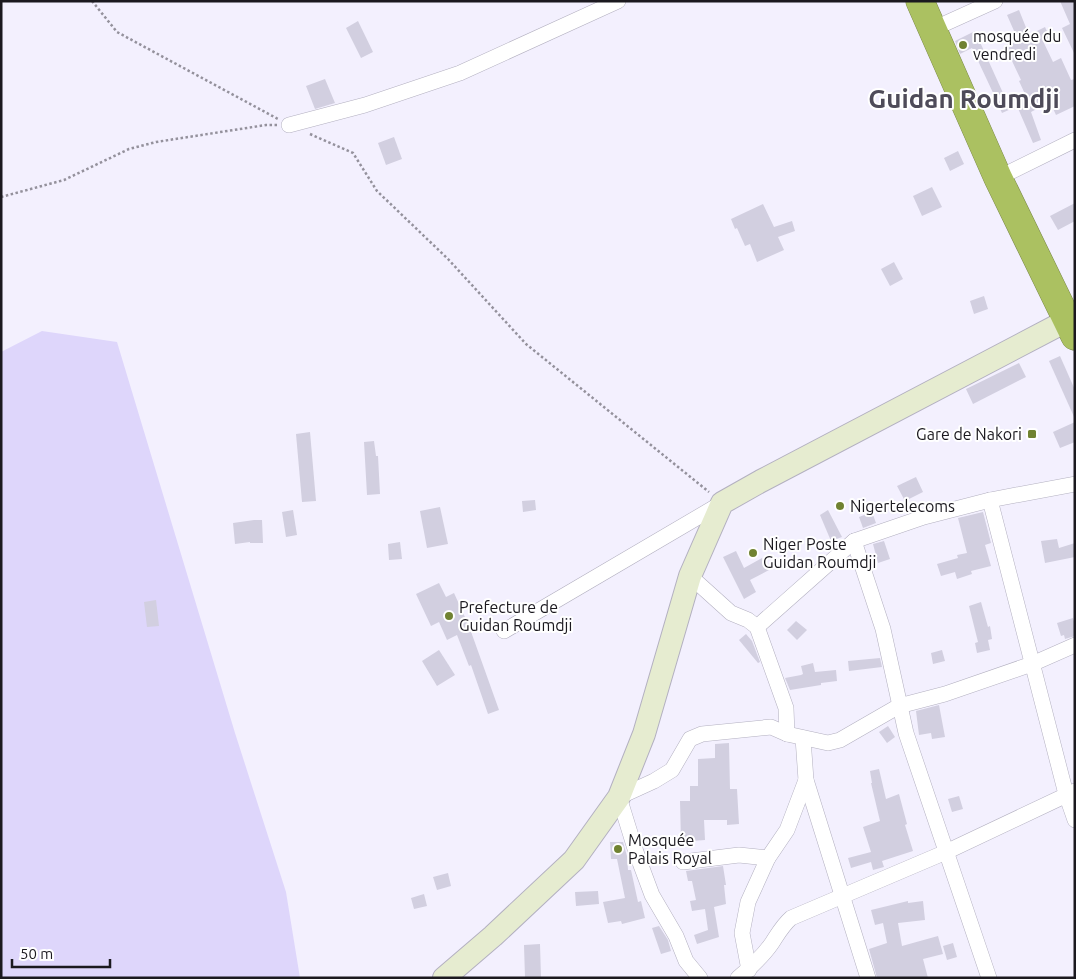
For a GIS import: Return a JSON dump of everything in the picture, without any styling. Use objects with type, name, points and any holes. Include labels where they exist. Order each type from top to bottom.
[{"type":"highway","points":[[920,1],[998,178],[1072,324]]},
{"type":"street","points":[[289,125],[365,105],[460,73],[618,1]]},
{"type":"street","points":[[933,29],[995,1]]},
{"type":"street","points":[[998,178],[1075,140]]},
{"type":"street","points":[[504,631],[761,481],[1072,324]]},
{"type":"street","points":[[757,627],[854,541],[924,517],[990,500],[1075,484]]},
{"type":"street","points":[[990,500],[1032,664],[1070,793],[1075,820]]},
{"type":"street","points":[[444,978],[493,936],[574,860],[619,798],[644,734],[690,576],[722,503]]},
{"type":"street","points":[[854,541],[883,628],[908,740],[989,978]]},
{"type":"street","points":[[690,576],[731,613],[748,620],[757,627],[786,708],[787,734]]},
{"type":"street","points":[[619,798],[654,782],[672,770],[690,740],[702,734],[770,727],[787,734],[828,744],[840,740],[900,706],[945,694],[1032,664],[1075,645]]},
{"type":"street","points":[[803,738],[806,780],[868,978]]},
{"type":"street","points":[[743,974],[742,933],[748,902],[768,858],[787,830],[806,780]]},
{"type":"street","points":[[743,974],[771,945],[782,926],[791,918],[842,898],[946,852],[1070,793]]},
{"type":"street","points":[[619,798],[652,895],[676,936],[686,961],[700,978]]},
{"type":"street","points":[[683,862],[739,856],[768,858]]},
{"type":"path","points":[[92,1],[117,32],[289,125],[353,153],[377,191],[448,259],[526,344],[722,503]]},
{"type":"path","points":[[1,197],[64,180],[129,149],[156,142],[266,125],[289,125]]},
{"type":"shaded area","points":[[42,331],[117,342],[235,733],[286,892],[300,978],[1,978],[1,352]]},
{"type":"building","points":[[1060,1],[1075,1],[1075,55],[1062,28],[1070,24]]},
{"type":"building","points":[[1019,10],[1029,35],[1045,27],[1050,38],[1043,41],[1053,62],[1061,58],[1071,80],[1075,79],[1075,106],[1056,115],[1050,102],[1031,112],[1041,140],[1033,143],[1014,99],[1025,94],[1019,81],[1021,80],[1005,46],[1018,40],[1007,15]]},
{"type":"building","points":[[358,21],[373,52],[361,58],[346,28]]},
{"type":"building","points":[[975,31],[1003,93],[995,97],[972,48],[960,54],[955,41]]},
{"type":"building","points":[[325,79],[335,103],[315,109],[306,86]]},
{"type":"building","points":[[1006,98],[1011,109],[1002,113],[997,102]]},
{"type":"building","points":[[394,137],[402,159],[386,165],[378,143]]},
{"type":"building","points":[[958,151],[964,164],[950,171],[944,158]]},
{"type":"building","points":[[932,187],[942,207],[922,216],[913,196]]},
{"type":"building","points":[[1075,203],[1075,221],[1058,230],[1050,216]]},
{"type":"building","points":[[763,204],[774,227],[792,221],[795,231],[778,237],[784,250],[757,262],[750,244],[745,246],[731,219]]},
{"type":"building","points":[[894,262],[903,279],[890,286],[881,269]]},
{"type":"building","points":[[984,296],[988,309],[974,314],[970,301]]},
{"type":"building","points":[[1060,356],[1075,390],[1075,419],[1049,361]]},
{"type":"building","points":[[1019,363],[1026,377],[973,404],[966,389]]},
{"type":"building","points":[[1075,422],[1075,442],[1060,448],[1053,432]]},
{"type":"building","points":[[310,432],[316,501],[302,502],[296,434]]},
{"type":"building","points":[[374,441],[376,456],[378,456],[380,494],[367,495],[364,442]]},
{"type":"building","points":[[916,477],[923,492],[905,501],[897,486]]},
{"type":"building","points":[[535,500],[536,510],[523,512],[522,501]]},
{"type":"building","points":[[440,507],[448,544],[427,548],[420,511]]},
{"type":"building","points":[[293,510],[297,535],[286,537],[282,512]]},
{"type":"building","points":[[828,510],[842,537],[831,541],[820,515]]},
{"type":"building","points":[[872,512],[876,523],[863,528],[859,517]]},
{"type":"building","points":[[983,512],[991,543],[985,545],[991,566],[971,571],[972,574],[957,579],[955,572],[941,576],[937,564],[958,558],[957,555],[967,553],[958,518]]},
{"type":"building","points":[[262,520],[263,543],[235,544],[233,523]]},
{"type":"building","points":[[1057,539],[1059,548],[1075,543],[1075,557],[1045,563],[1041,541]]},
{"type":"building","points":[[884,541],[890,559],[878,563],[873,544]]},
{"type":"building","points":[[400,542],[402,559],[389,560],[388,544]]},
{"type":"building","points":[[736,551],[744,568],[762,558],[769,570],[750,580],[756,592],[744,599],[723,557]]},
{"type":"building","points":[[439,583],[446,597],[454,593],[469,626],[499,710],[488,714],[471,665],[469,666],[457,635],[447,640],[439,622],[431,626],[416,594]]},
{"type":"building","points":[[156,600],[159,626],[147,627],[144,602]]},
{"type":"building","points":[[981,602],[988,627],[990,626],[992,639],[988,640],[990,650],[977,653],[975,643],[978,642],[969,606]]},
{"type":"building","points":[[1073,618],[1075,636],[1065,639],[1064,635],[1061,636],[1057,623]]},
{"type":"building","points":[[796,621],[807,630],[797,640],[787,630]]},
{"type":"building","points":[[746,634],[752,641],[760,662],[758,663],[739,640]]},
{"type":"building","points":[[439,650],[455,675],[437,686],[422,661]]},
{"type":"building","points":[[942,650],[945,661],[933,664],[931,653]]},
{"type":"building","points":[[880,658],[882,667],[849,671],[848,661]]},
{"type":"building","points":[[813,663],[815,672],[836,670],[837,681],[790,690],[785,678],[803,674],[801,666]]},
{"type":"building","points":[[939,705],[945,737],[932,739],[931,733],[919,735],[916,711]]},
{"type":"building","points":[[888,726],[895,737],[887,743],[879,732]]},
{"type":"building","points":[[729,743],[730,789],[737,789],[739,824],[727,825],[727,820],[704,820],[705,840],[681,842],[680,801],[690,801],[690,786],[698,786],[698,759],[715,758],[715,744]]},
{"type":"building","points":[[879,769],[886,799],[899,794],[907,824],[905,825],[913,851],[882,861],[884,867],[873,870],[871,862],[851,868],[848,858],[871,852],[863,827],[880,821],[870,771]]},
{"type":"building","points":[[959,796],[963,809],[952,812],[948,799]]},
{"type":"building","points":[[610,842],[623,842],[628,870],[631,870],[638,902],[641,901],[645,918],[622,924],[621,921],[608,923],[603,902],[625,898],[617,859],[611,859]]},
{"type":"building","points":[[723,866],[726,904],[714,907],[719,937],[697,944],[694,935],[708,930],[705,909],[692,911],[690,901],[696,900],[692,881],[688,881],[686,871]]},
{"type":"building","points":[[448,873],[451,886],[437,890],[433,877]]},
{"type":"building","points":[[598,891],[599,904],[576,906],[575,892]]},
{"type":"building","points":[[424,894],[427,906],[414,909],[411,898]]},
{"type":"building","points":[[908,901],[908,903],[923,901],[925,920],[898,923],[902,946],[938,936],[943,954],[923,959],[928,978],[877,978],[869,949],[887,943],[883,923],[875,925],[871,910]]},
{"type":"building","points":[[659,926],[668,940],[671,951],[661,954],[652,928]]},
{"type":"building","points":[[953,943],[957,957],[947,960],[943,946]]},
{"type":"building","points":[[540,944],[541,978],[525,978],[524,945]]},
{"type":"place","name":"mosquée du vendredi","points":[[963,45]]},
{"type":"place","name":"Gare de Nakori","points":[[1032,434]]},
{"type":"place","name":"Nigertelecoms","points":[[840,506]]},
{"type":"place","name":"Niger Poste Guidan Roumdji","points":[[753,553]]},
{"type":"place","name":"Prefecture de Guidan Roumdji","points":[[449,616]]},
{"type":"place","name":"Mosquée Palais Royal","points":[[618,849]]},
{"type":"district","name":"Guidan Roumdji","points":[[964,99]]}]
